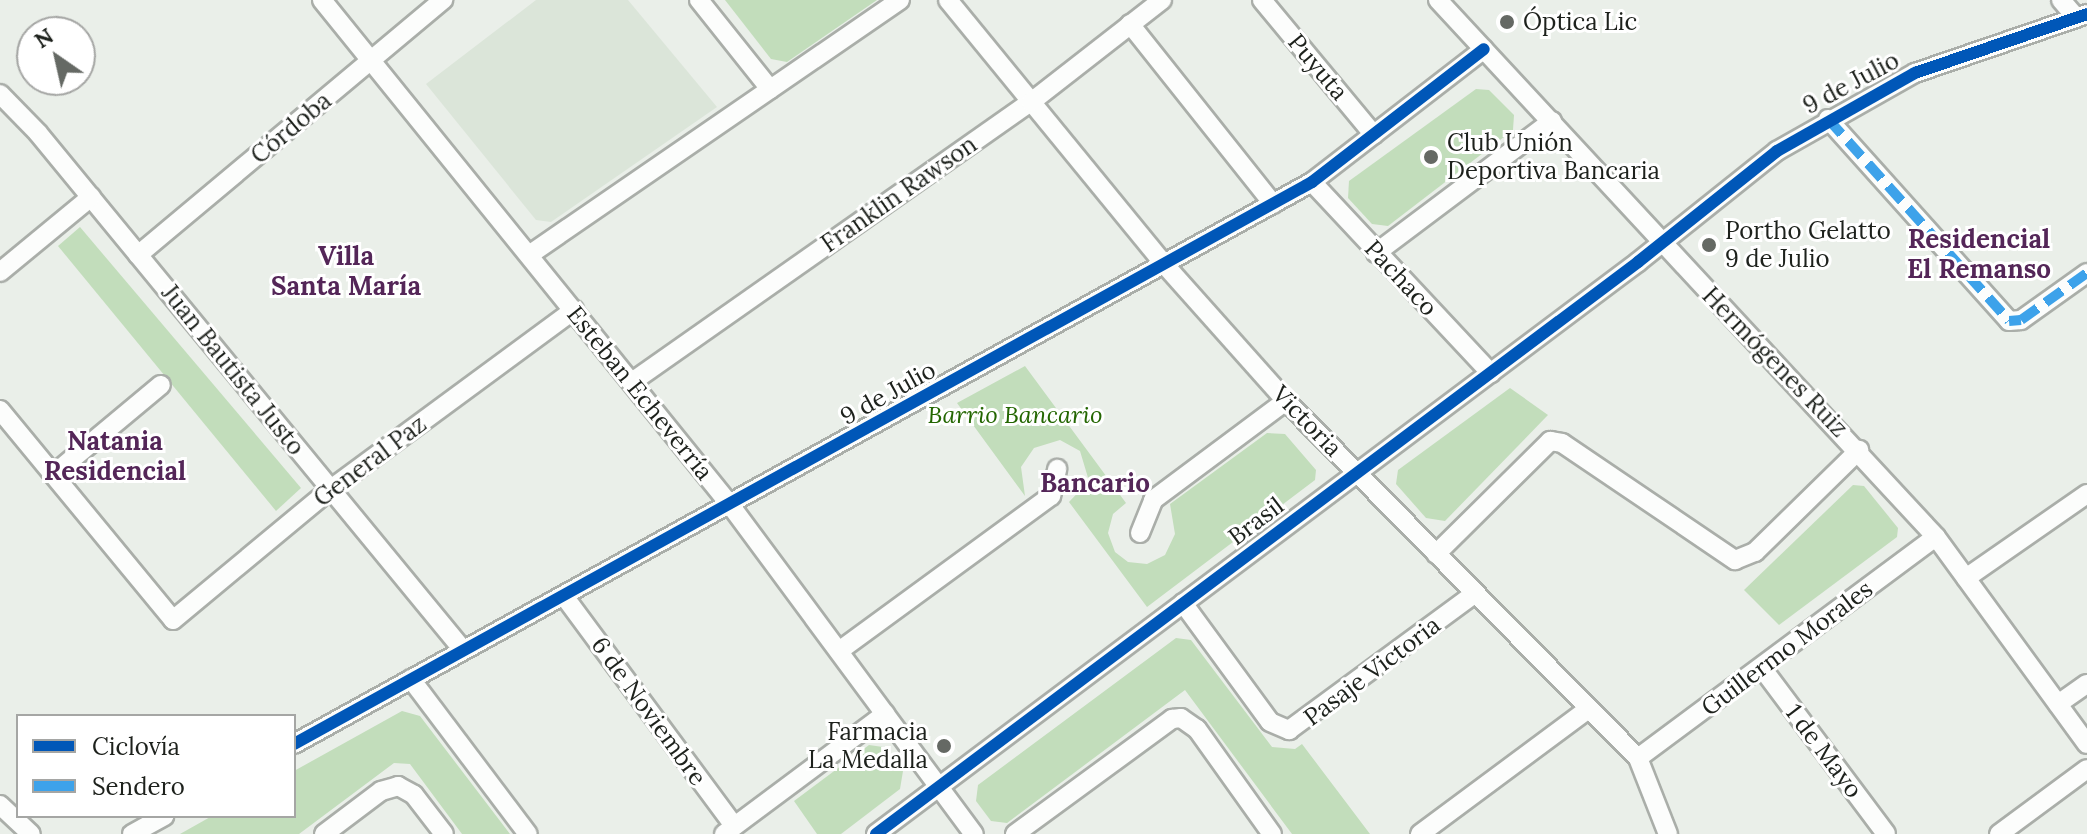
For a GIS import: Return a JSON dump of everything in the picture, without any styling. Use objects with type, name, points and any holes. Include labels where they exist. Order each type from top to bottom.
[{"type":"street","name":"Esteban Echeverría","points":[[322,0],[731,506],[974,834]]},
{"type":"street","name":"Córdoba","points":[[138,255],[443,0]]},
{"type":"street","points":[[699,0],[770,89]]},
{"type":"street","points":[[529,255],[900,0]]},
{"type":"street","name":"Victoria","points":[[948,0],[1164,264],[1286,401],[1473,595],[1638,758],[1668,834]]},
{"type":"street","name":"Franklin Rawson","points":[[632,382],[1031,102],[1162,0]]},
{"type":"street","name":"Puyuta","points":[[1262,0],[1374,135]]},
{"type":"street","name":"Hermógenes Ruiz","points":[[1438,0],[1859,450],[1936,537],[2087,744]]},
{"type":"street","points":[[2061,0],[2081,16]]},
{"type":"street","name":"9 de Julio","points":[[1663,242],[1740,178],[1828,119],[1941,62],[2081,16]]},
{"type":"street","points":[[1130,24],[1273,204]]},
{"type":"street","name":"9 de Julio","points":[[296,743],[731,506],[1312,182],[1484,49]]},
{"type":"street","name":"Juan Bautista Justo","points":[[0,94],[91,197],[463,650]]},
{"type":"street","points":[[1828,119],[2009,321],[2021,320],[2087,273]]},
{"type":"street","points":[[1376,253],[1552,121]]},
{"type":"street","name":"Pachaco","points":[[1312,182],[1491,373]]},
{"type":"street","points":[[0,272],[91,197]]},
{"type":"street","name":"Brasil","points":[[876,834],[1663,242]]},
{"type":"street","name":"General Paz","points":[[54,474],[173,620],[331,489],[574,310]]},
{"type":"street","points":[[0,410],[54,474],[161,385]]},
{"type":"street","points":[[1140,533],[1153,500],[1286,401]]},
{"type":"street","points":[[1436,554],[1535,453],[1557,441],[1735,560],[1755,552],[1859,450]]},
{"type":"street","points":[[839,651],[1051,496],[1057,469]]},
{"type":"street","points":[[1966,578],[2087,494]]},
{"type":"street","name":"Guillermo Morales","points":[[1638,758],[1936,537]]},
{"type":"street","name":"Pasaje Victoria","points":[[1183,603],[1270,722],[1289,730],[1473,595]]},
{"type":"street","name":"6 de Noviembre","points":[[564,596],[729,830]]},
{"type":"street","name":"1 de Mayo","points":[[1762,668],[1886,834]]},
{"type":"street","points":[[411,679],[528,834]]},
{"type":"street","points":[[2058,704],[2087,684]]},
{"type":"street","points":[[1420,834],[1587,710]]},
{"type":"street","points":[[729,830],[885,714]]},
{"type":"street","points":[[1015,834],[1172,719],[1181,718],[1197,729],[1272,834]]},
{"type":"street","points":[[1999,834],[2087,769]]},
{"type":"street","points":[[324,834],[381,791],[398,786],[414,795],[444,834]]},
{"type":"street","points":[[0,805],[31,834]]},
{"type":"street","points":[[132,834],[160,818]]},
{"type":"shaded area","points":[[536,0],[628,0],[717,107],[551,222],[536,220],[426,84]]},
{"type":"green space","points":[[725,0],[877,0],[787,62],[771,59]]},
{"type":"green space","name":"Club Unión Deportiva Bancaria","points":[[1476,89],[1489,90],[1514,115],[1513,130],[1388,226],[1372,224],[1348,198],[1349,181]]},
{"type":"green space","points":[[80,227],[301,488],[276,511],[58,246]]},
{"type":"green space","name":"Barrio Bancario","points":[[1025,366],[1126,503],[1113,514],[1108,533],[1115,552],[1128,562],[1147,564],[1165,555],[1175,534],[1170,504],[1267,433],[1285,434],[1316,470],[1315,480],[1147,607],[1069,502],[1089,481],[1080,451],[1060,440],[1034,448],[1021,467],[1025,496],[957,403]]},
{"type":"green space","points":[[1510,388],[1548,415],[1445,521],[1426,518],[1396,484],[1398,470]]},
{"type":"green space","points":[[1853,485],[1864,486],[1898,528],[1897,537],[1779,625],[1744,590]]},
{"type":"green space","points":[[1176,638],[1191,640],[1272,747],[1295,749],[1302,744],[1370,834],[1292,834],[1185,690],[1007,823],[991,821],[976,801],[978,785]]},
{"type":"green space","points":[[402,711],[420,716],[510,834],[462,834],[410,764],[394,763],[299,834],[180,834],[208,818],[296,818],[296,770]]},
{"type":"green space","points":[[869,745],[883,747],[903,771],[900,789],[841,834],[817,834],[794,801]]},
{"type":"marked path","points":[[1828,119],[2009,321],[2021,320],[2087,273]]},
{"type":"cycle path","points":[[876,834],[1638,262],[1777,151],[1915,73],[2087,14]]},
{"type":"cycle path","points":[[296,743],[1312,182],[1484,49]]},
{"type":"place","name":"Óptica Lic","points":[[1507,22]]},
{"type":"place","name":"Club Unión Deportiva Bancaria","points":[[1431,157]]},
{"type":"place","name":"Portho Gelatto 9 de Julio","points":[[1709,245]]},
{"type":"place","name":"Farmacia La Medalla","points":[[944,746]]},
{"type":"district","name":"Residencial El Remanso","points":[[1979,254]]},
{"type":"district","name":"Villa Santa María","points":[[346,271]]},
{"type":"district","name":"Natania Residencial","points":[[115,456]]},
{"type":"district","name":"Bancario","points":[[1095,483]]}]
